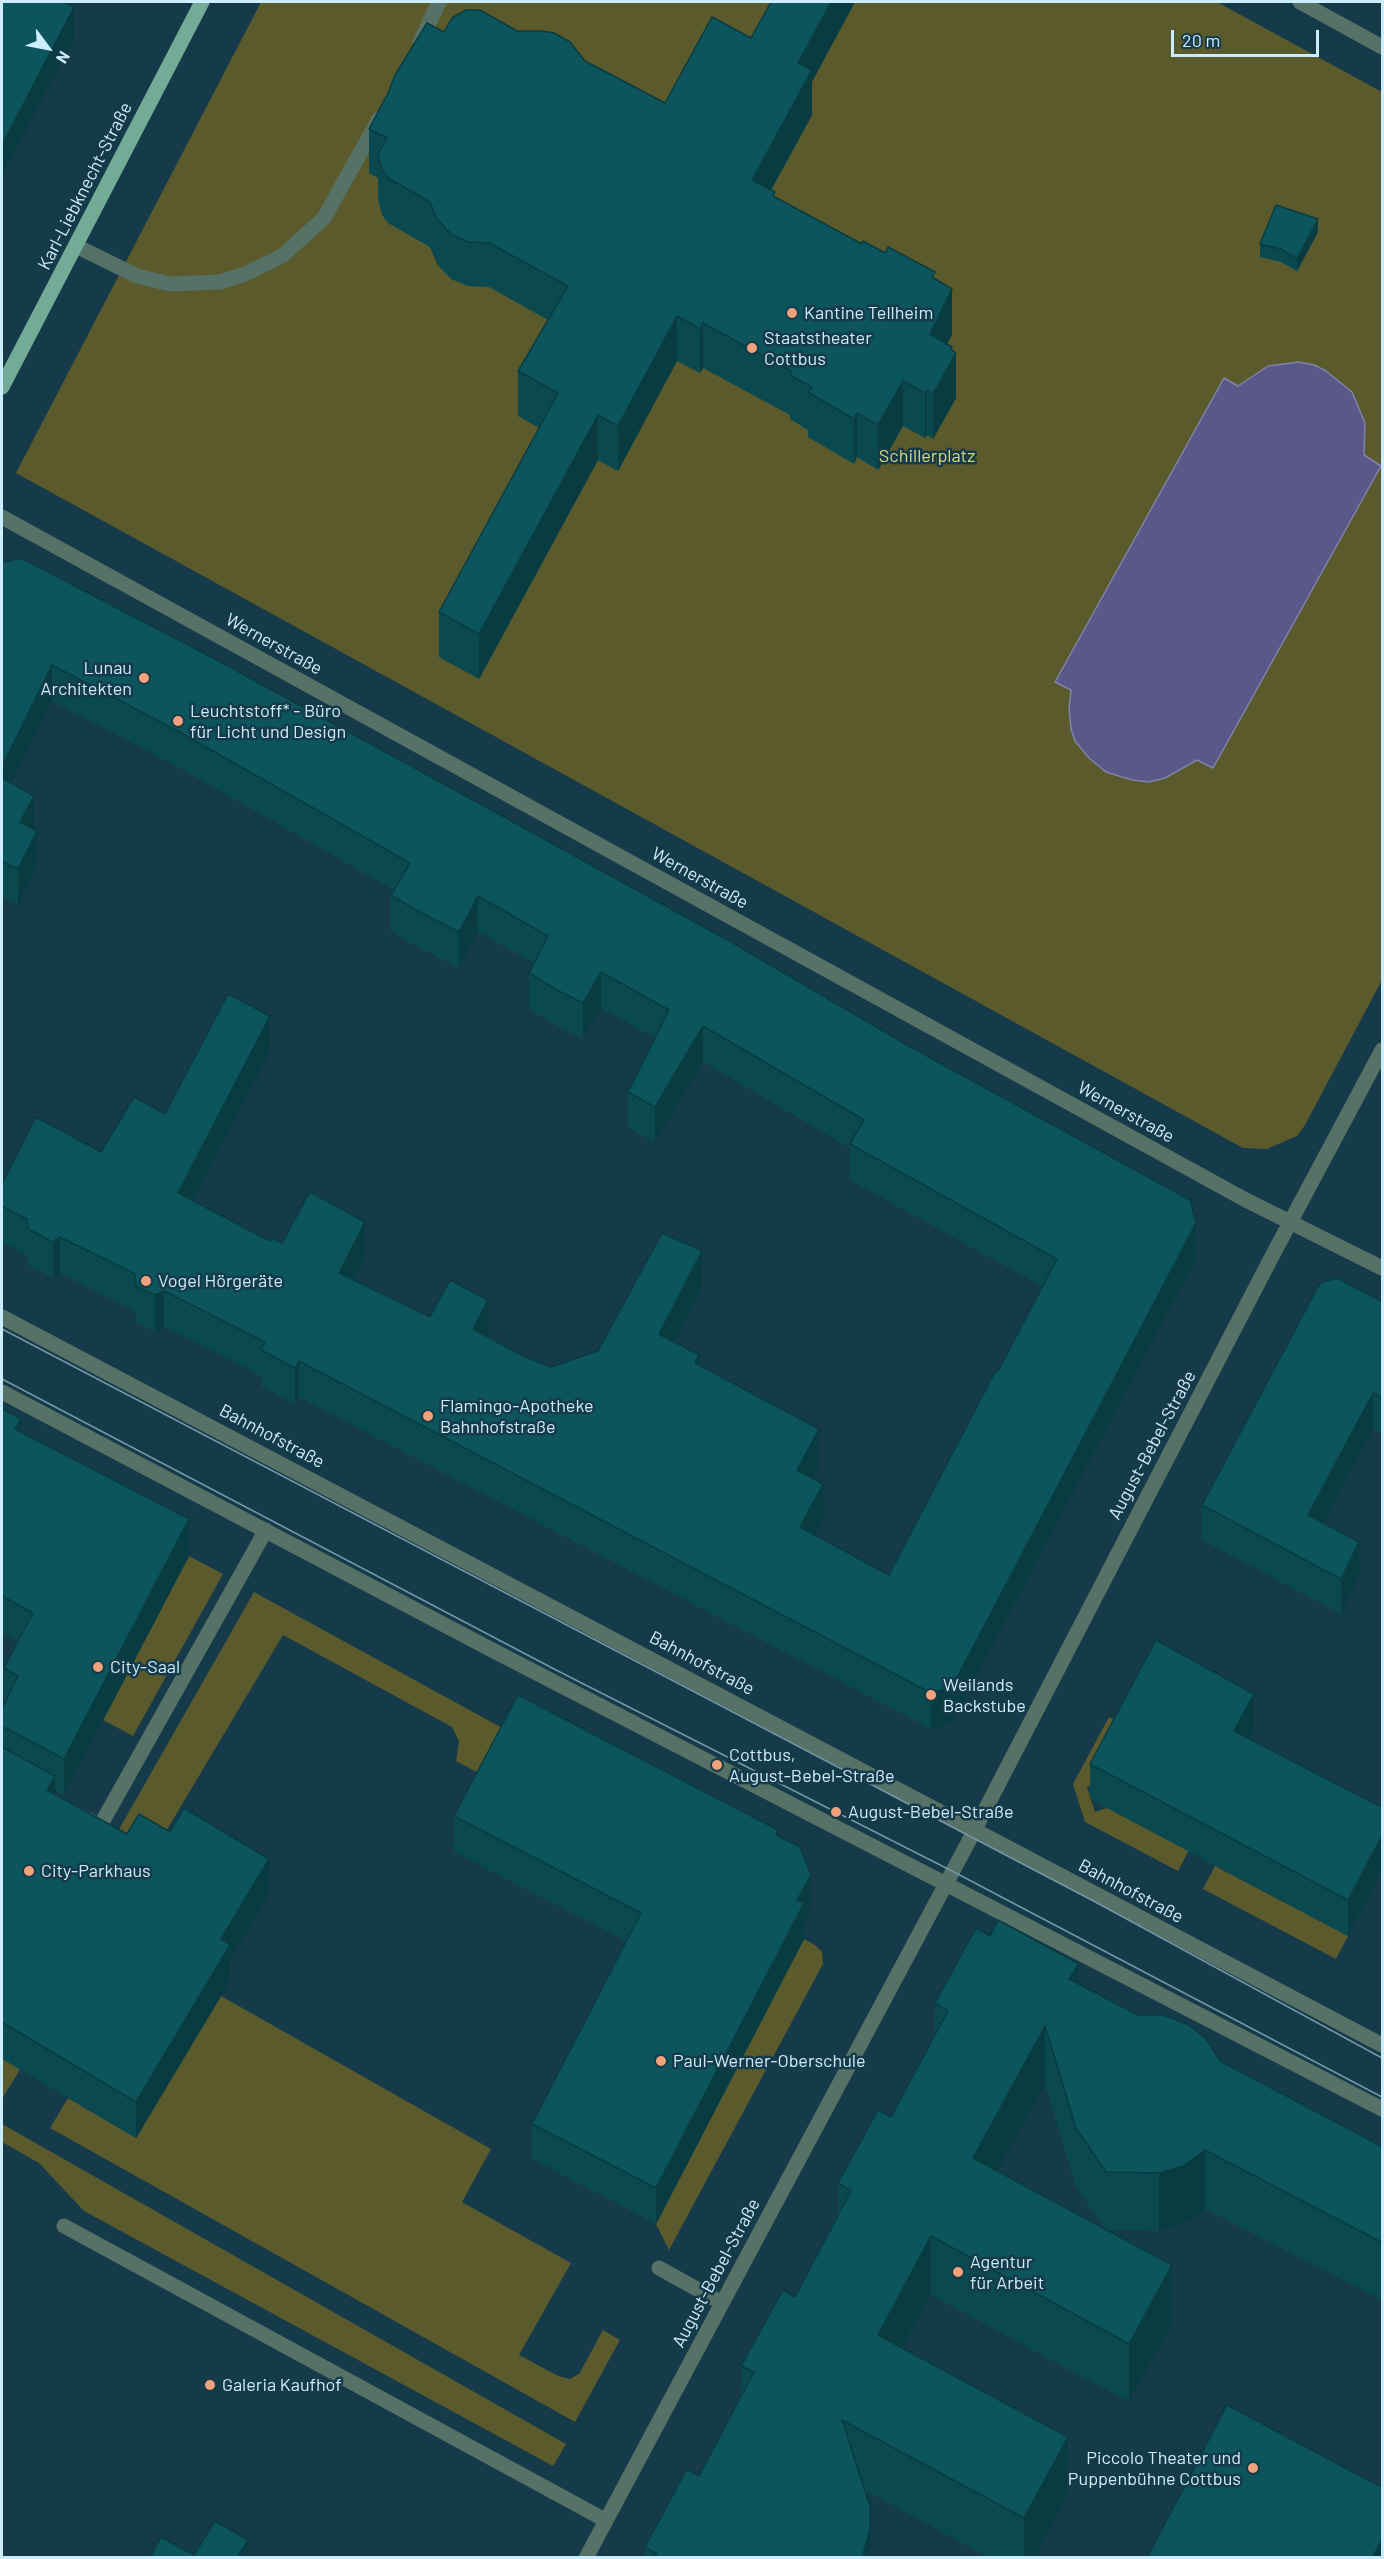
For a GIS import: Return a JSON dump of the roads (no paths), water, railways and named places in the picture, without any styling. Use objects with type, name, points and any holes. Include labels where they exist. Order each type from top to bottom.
[{"type":"main road","name":"Karl-Liebknecht-Straße","points":[[2,387],[202,2]]},
{"type":"street","points":[[410,60],[439,2]]},
{"type":"street","points":[[1300,2],[1383,47]]},
{"type":"street","points":[[76,246],[137,276],[170,284],[220,282],[265,265],[289,251],[324,219],[388,102]]},
{"type":"street","name":"Wernerstraße","points":[[2,517],[1244,1199],[1383,1268]]},
{"type":"street","name":"August-Bebel-Straße","points":[[586,2558],[973,1831],[1383,1050]]},
{"type":"street","name":"Bahnhofstraße","points":[[2,1317],[635,1650],[973,1831],[1383,2045]]},
{"type":"street","points":[[2,1392],[504,1656],[1383,2109]]},
{"type":"street","points":[[69,1810],[100,1826],[266,1530]]},
{"type":"street","points":[[64,2226],[605,2520]]},
{"type":"street","points":[[659,2268],[722,2303]]},
{"type":"tram line","points":[[2,1329],[1101,1905],[1382,2058]]},
{"type":"tram line","points":[[2,1379],[556,1670],[952,1871],[1382,2097]]},
{"type":"place","name":"Kantine Tellheim","points":[[792,313]]},
{"type":"place","name":"Staatstheater Cottbus","points":[[752,348]]},
{"type":"place","name":"Lunau Architekten","points":[[144,678]]},
{"type":"place","name":"Leuchtstoff* - Büro für Licht und Design","points":[[178,721]]},
{"type":"place","name":"Vogel Hörgeräte","points":[[146,1281]]},
{"type":"place","name":"Flamingo-Apotheke Bahnhofstraße","points":[[428,1416]]},
{"type":"place","name":"City-Saal","points":[[98,1667]]},
{"type":"place","name":"Weilands Backstube","points":[[931,1695]]},
{"type":"place","name":"Cottbus, August-Bebel-Straße","points":[[717,1765]]},
{"type":"place","name":"August-Bebel-Straße","points":[[836,1812]]},
{"type":"place","name":"City-Parkhaus","points":[[29,1871]]},
{"type":"place","name":"Paul-Werner-Oberschule","points":[[661,2061]]},
{"type":"place","name":"Agentur für Arbeit","points":[[958,2272]]},
{"type":"place","name":"Galeria Kaufhof","points":[[210,2385]]},
{"type":"place","name":"Piccolo Theater und Puppenbühne Cottbus","points":[[1253,2468]]},
{"type":"park label","name":"Schillerplatz","points":[[927,456]]}]
